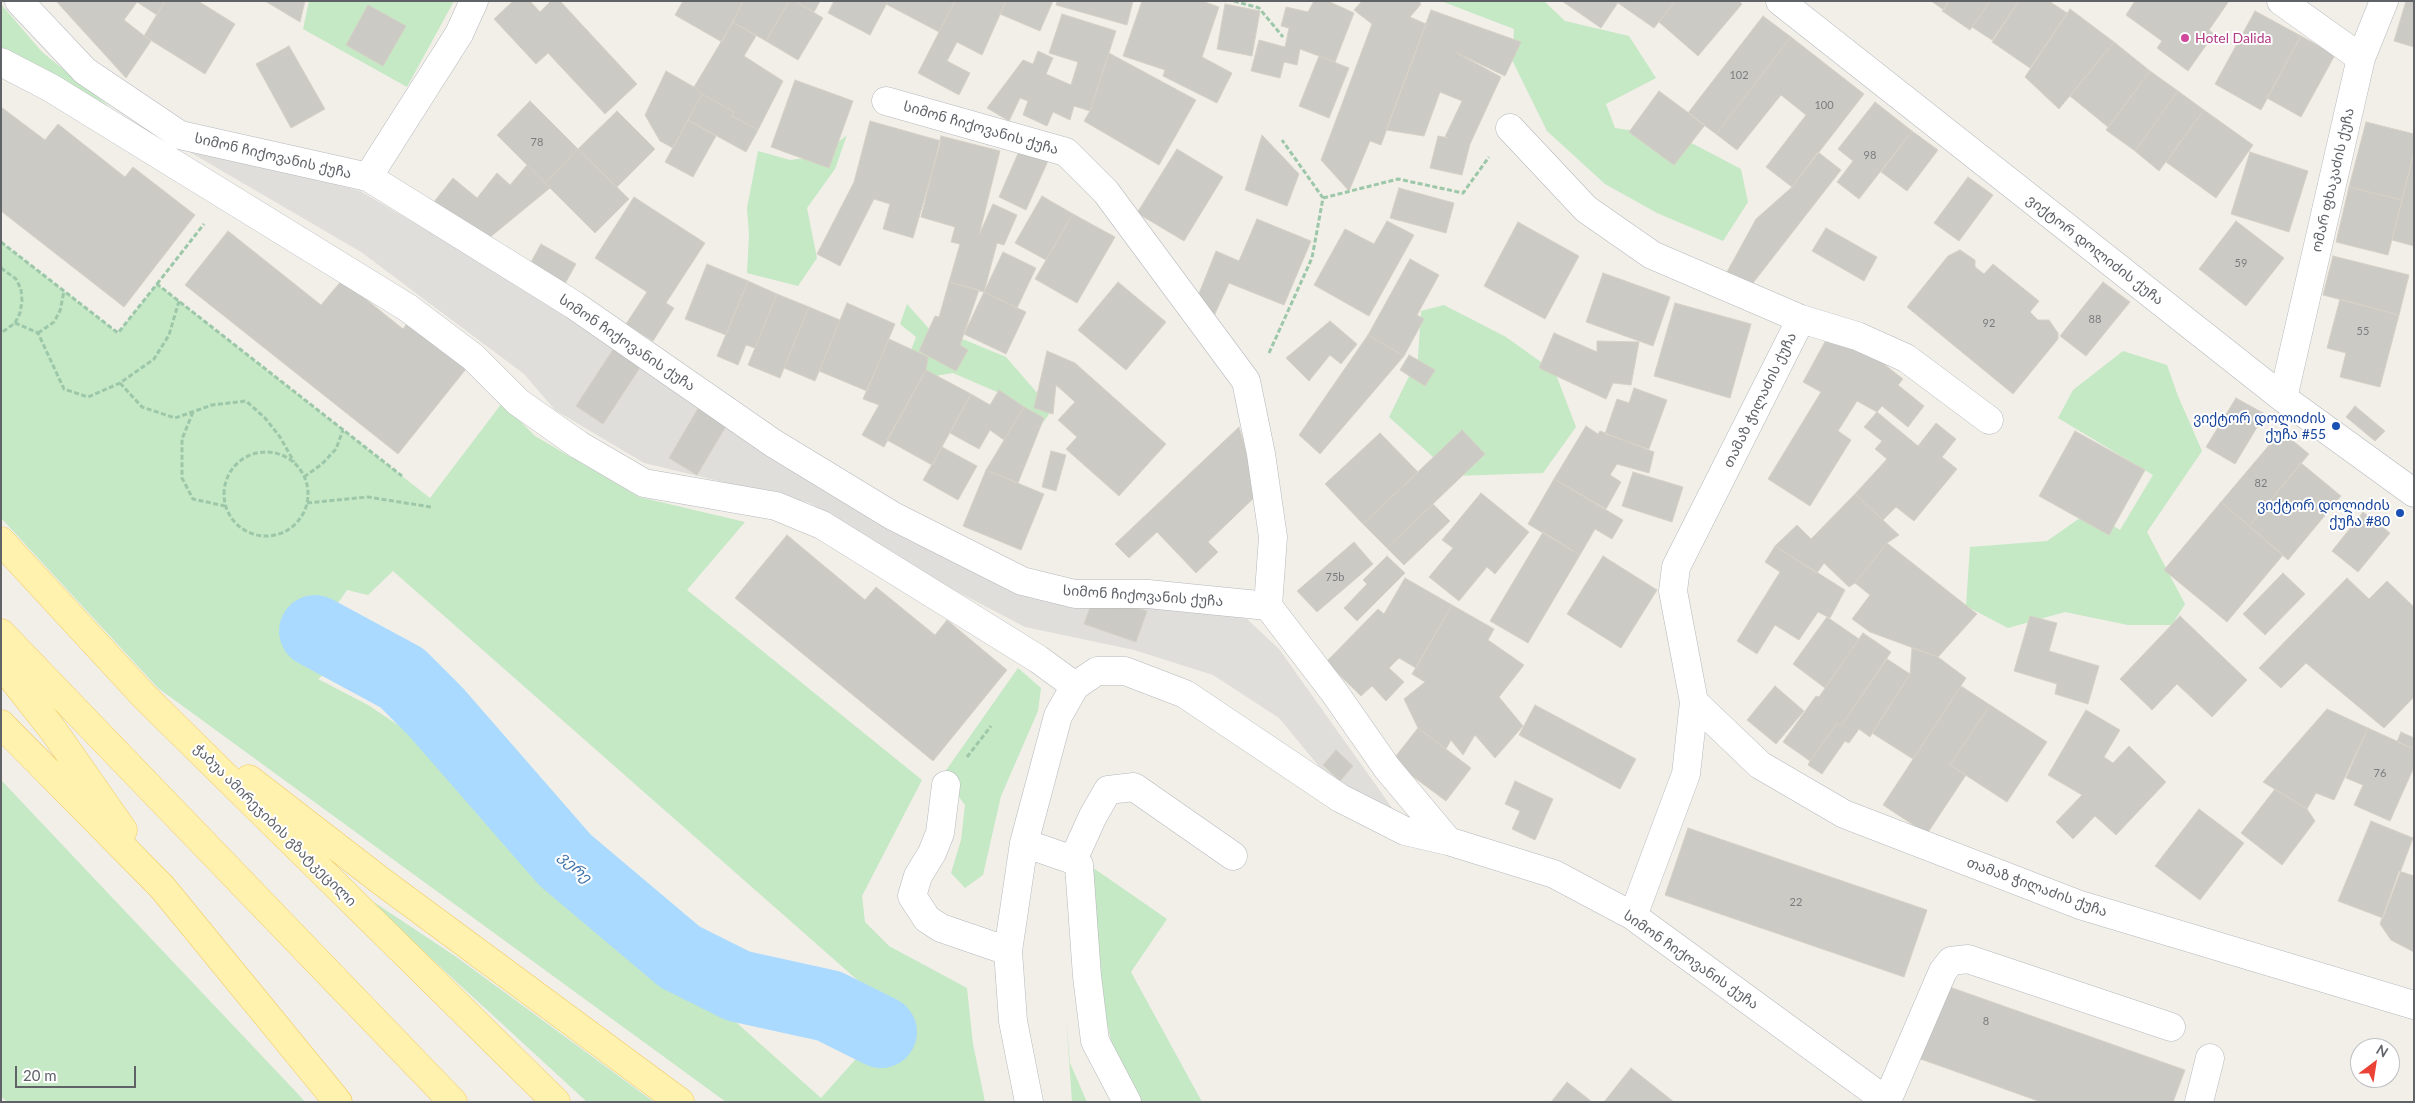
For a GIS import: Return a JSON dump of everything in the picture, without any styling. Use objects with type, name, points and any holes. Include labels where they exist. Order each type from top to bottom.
[{"type":"main road","name":"ჭაბუა ამირეჯიბის გზატკეცილი","points":[[1,541],[144,696],[556,1102]]},
{"type":"main road","points":[[1,633],[453,1102]]},
{"type":"main road","points":[[1,664],[53,730],[162,888],[338,1102]]},
{"type":"main road","points":[[144,696],[381,881],[680,1102]]},
{"type":"main road","points":[[1,724],[162,888]]},
{"type":"street","name":"სიმონ ჩიქოვანის ქუჩა","points":[[20,1],[85,71],[180,135],[368,177],[574,305],[773,443],[893,516],[1022,581],[1074,594],[1148,594],[1268,606],[1273,537],[1261,454],[1246,381],[1106,192],[1066,152],[886,100]]},
{"type":"street","points":[[368,177],[459,34],[474,1]]},
{"type":"street","name":"ვიქტორ დოლიძის ქუჩა","points":[[1780,1],[2283,398],[2414,493]]},
{"type":"street","points":[[2281,1],[2361,58]]},
{"type":"street","name":"ომარ ფხაკაძის ქუჩა","points":[[2283,398],[2361,58],[2384,1]]},
{"type":"street","points":[[1,62],[51,88],[408,308],[473,357],[518,402],[603,460],[644,483],[776,506],[822,525],[1038,659],[1074,686]]},
{"type":"street","name":"თამაზ ჭილაძის ქუჩა","points":[[1510,128],[1586,209],[1652,255],[1801,319],[1676,568],[1673,591],[1694,702],[1686,774],[1633,916]]},
{"type":"street","points":[[1801,319],[1858,336],[1906,358],[1989,420]]},
{"type":"street","points":[[1268,606],[1334,692],[1387,768],[1448,841]]},
{"type":"street","name":"სიმონ ჩიქოვანის ქუჩა","points":[[1029,1102],[1013,1021],[1008,951],[1024,843],[1058,716],[1074,686],[1097,671],[1125,671],[1186,694],[1340,798],[1405,831],[1448,841],[1554,874],[1633,916],[1888,1102]]},
{"type":"street","name":"თამაზ ჭილაძის ქუჩა","points":[[1694,702],[1760,765],[1844,814],[2080,905],[2414,1005]]},
{"type":"street","points":[[946,785],[940,833],[932,853],[918,876],[912,896],[927,919],[941,928],[1008,951]]},
{"type":"street","points":[[1073,860],[1093,816],[1108,790],[1134,787],[1233,856]]},
{"type":"street","points":[[1024,843],[1073,860],[1079,865],[1087,976],[1095,1041],[1126,1102]]},
{"type":"street","points":[[1888,1102],[1943,971],[1951,961],[1968,960],[2171,1027]]},
{"type":"street","points":[[2199,1102],[2210,1058]]},
{"type":"path","points":[[1234,1],[1259,8],[1283,37]]},
{"type":"path","points":[[1323,198],[1398,179],[1463,193],[1510,128]]},
{"type":"path","points":[[1246,381],[1271,351],[1312,258],[1323,198],[1282,140]]},
{"type":"path","points":[[1,242],[118,333],[226,196]]},
{"type":"path","points":[[1,268],[16,279],[21,289],[20,313],[15,323],[1,333]]},
{"type":"path","points":[[157,284],[402,476]]},
{"type":"path","points":[[38,333],[54,322],[60,311],[64,291]]},
{"type":"path","points":[[15,323],[38,333],[64,388],[88,397],[120,383],[154,359],[169,335],[179,301]]},
{"type":"path","points":[[120,383],[142,407],[175,418],[212,405],[246,401],[270,424],[304,477],[308,490],[306,504],[302,516],[293,527],[281,534],[267,536],[253,534],[241,528],[231,518],[225,506],[223,492],[226,478],[233,467],[244,458],[257,453],[270,452],[284,457],[295,464]]},
{"type":"path","points":[[194,411],[182,439],[182,478],[194,499],[225,506]]},
{"type":"path","points":[[304,477],[322,464],[336,449],[343,430]]},
{"type":"path","points":[[306,504],[368,497],[431,507]]},
{"type":"shaded area","points":[[169,140],[360,191],[570,314],[1032,597],[1188,606],[1247,619],[1279,649],[1393,809],[1327,776],[1279,718],[1213,675],[1134,650],[1025,627],[935,580],[810,503],[644,463],[555,410],[524,374],[361,252]]},
{"type":"green space","points":[[309,1],[454,1],[407,87],[303,29]]},
{"type":"green space","points":[[1441,1],[1544,1],[1565,21],[1629,36],[1656,78],[1606,104],[1615,128],[1682,138],[1741,169],[1748,202],[1723,241],[1657,213],[1605,184],[1547,131],[1512,60],[1514,29]]},
{"type":"green space","points":[[1,4],[42,52],[110,107],[1,48]]},
{"type":"green space","points":[[847,135],[835,169],[807,208],[817,258],[798,286],[747,273],[749,235],[747,208],[758,151],[790,160],[821,156]]},
{"type":"green space","points":[[1,242],[118,333],[157,284],[430,498],[502,403],[535,436],[639,497],[745,522],[687,590],[922,780],[862,896],[865,922],[889,946],[967,988],[973,1044],[985,1102],[726,1102],[158,688],[1,518]],"holes":[[[393,571],[896,1014],[821,1098],[416,737],[368,705],[318,679],[327,672],[301,656],[347,590],[368,595]]]},
{"type":"green space","points":[[907,304],[932,332],[965,340],[1006,357],[1052,410],[1042,424],[1004,395],[953,373],[899,382],[916,337],[900,324]]},
{"type":"green space","points":[[1444,305],[1506,337],[1555,372],[1576,427],[1543,473],[1454,476],[1389,417],[1418,358],[1421,311]]},
{"type":"green space","points":[[2123,351],[2167,365],[2202,451],[2147,532],[2185,604],[2172,625],[2128,625],[2065,612],[2008,628],[1966,606],[1970,547],[2047,541],[2090,511],[2120,530],[2153,475],[2058,418],[2073,390]]},
{"type":"green space","points":[[1018,668],[1041,688],[1038,711],[1001,796],[983,875],[965,888],[951,873],[961,840],[965,805],[950,785],[935,786]]},
{"type":"green space","points":[[1,780],[305,1102],[7,1102],[1,1096]]},
{"type":"green space","points":[[1089,865],[1167,919],[1131,972],[1202,1102],[1141,1102],[1113,1049],[1098,985]]},
{"type":"green space","points":[[360,893],[455,956],[654,1102],[587,1102]]},
{"type":"green space","points":[[1066,1016],[1070,1063],[1087,1102],[1072,1102]]},
{"type":"building","points":[[56,1],[165,1],[157,15],[137,2],[124,20],[151,41],[126,78]]},
{"type":"building","points":[[165,1],[198,1],[235,24],[205,74],[144,36]]},
{"type":"building","points":[[265,1],[305,1],[300,22]]},
{"type":"building","points":[[513,1],[530,1],[540,12],[551,1],[560,1],[637,84],[605,114],[548,53],[536,64],[494,19]]},
{"type":"building","points":[[683,1],[743,1],[722,42],[675,15]]},
{"type":"building","points":[[743,1],[789,1],[766,41],[733,22]]},
{"type":"building","points":[[789,1],[795,1],[823,18],[798,60],[766,41]]},
{"type":"building","points":[[795,1],[820,1],[814,12]]},
{"type":"building","points":[[834,1],[888,1],[870,35],[828,13]]},
{"type":"building","points":[[888,1],[955,1],[939,32],[886,4]]},
{"type":"building","points":[[955,1],[1006,1],[982,55],[957,42],[947,61],[970,73],[959,95],[918,73]]},
{"type":"building","points":[[1006,1],[1053,1],[1040,31],[1000,14]]},
{"type":"building","points":[[1057,1],[1133,1],[1127,25],[1056,5]]},
{"type":"building","points":[[1142,1],[1202,1],[1219,7],[1202,57],[1232,73],[1217,103],[1163,76],[1165,70],[1123,56]]},
{"type":"building","points":[[1314,1],[1328,1],[1354,13],[1335,62],[1300,49],[1297,65],[1284,62],[1280,78],[1251,71],[1259,40],[1285,47],[1289,28],[1281,26],[1286,7],[1308,12]]},
{"type":"building","points":[[1362,1],[1419,1],[1421,4],[1410,17],[1426,24],[1381,145],[1370,141],[1349,191],[1321,160],[1372,24],[1354,10]]},
{"type":"building","points":[[1562,1],[1619,1],[1601,28]]},
{"type":"building","points":[[1619,1],[1675,1],[1654,28],[1618,3]]},
{"type":"building","points":[[1675,1],[1739,1],[1742,4],[1698,56],[1659,22]]},
{"type":"building","points":[[1931,1],[1949,1],[1944,10]]},
{"type":"building","points":[[1949,1],[1990,1],[1970,30],[1942,11]]},
{"type":"building","points":[[1990,1],[2019,1],[1992,40],[1972,27]]},
{"type":"building","points":[[2019,1],[2049,1],[2067,13],[2030,68],[1992,42]]},
{"type":"building","name":"Hotel Dalida","points":[[2135,1],[2229,1],[2209,30],[2214,34],[2188,71],[2157,48],[2162,41],[2126,15]]},
{"type":"building","points":[[2406,1],[2414,1],[2414,47],[2394,41]]},
{"type":"building","points":[[1225,4],[1260,11],[1252,56],[1217,49]]},
{"type":"building","points":[[368,5],[406,26],[383,66],[346,45]]},
{"type":"building","points":[[2070,9],[2114,42],[2059,109],[2025,77]]},
{"type":"building","points":[[1431,10],[1521,42],[1505,76],[1455,52],[1501,77],[1470,144],[1462,175],[1430,168],[1438,136],[1448,138],[1445,137],[1462,101],[1440,92],[1424,136],[1386,130]]},
{"type":"building","points":[[2255,11],[2301,36],[2261,110],[2215,84]]},
{"type":"building","points":[[1062,14],[1116,31],[1090,111],[1074,106],[1070,120],[1053,112],[1047,126],[1023,115],[1028,101],[1020,98],[1009,121],[987,108],[1023,60],[1033,64],[1038,51],[1053,58],[1046,74],[1071,85],[1078,62],[1049,53]]},
{"type":"building","points":[[1763,16],[1791,37],[1716,134],[1688,113]]},
{"type":"building","points":[[733,22],[756,36],[744,56],[783,81],[758,130],[732,116],[734,112],[702,94],[694,87]]},
{"type":"building","points":[[2301,36],[2335,55],[2301,117],[2267,98]]},
{"type":"building","points":[[1791,37],[1864,94],[1792,187],[1766,167],[1806,115],[1781,95],[1737,150],[1716,134]]},
{"type":"building","points":[[2114,42],[2150,71],[2108,127],[2070,96]]},
{"type":"building","points":[[289,46],[325,109],[291,128],[256,64]]},
{"type":"building","points":[[1109,53],[1196,100],[1159,165],[1084,121],[1090,111]]},
{"type":"building","points":[[1319,56],[1349,68],[1329,118],[1299,106]]},
{"type":"building","points":[[666,71],[694,87],[702,94],[673,148],[660,141],[645,115]]},
{"type":"building","points":[[2150,71],[2178,91],[2135,151],[2106,130]]},
{"type":"building","points":[[795,80],[853,101],[829,168],[771,147]]},
{"type":"building","points":[[1659,91],[1705,125],[1674,165],[1629,132]]},
{"type":"building","points":[[2178,91],[2204,110],[2159,171],[2135,151]]},
{"type":"building","points":[[702,94],[734,112],[732,116],[758,130],[746,152],[688,120]]},
{"type":"building","points":[[530,101],[578,149],[545,183],[497,135]]},
{"type":"building","points":[[1875,102],[1912,131],[1859,199],[1837,182],[1853,161],[1838,149]]},
{"type":"building","points":[[1,107],[45,140],[58,124],[125,177],[133,167],[195,215],[124,307],[1,211]]},
{"type":"building","points":[[2204,110],[2253,145],[2216,198],[2166,162]]},
{"type":"building","points":[[617,111],[655,149],[617,187],[578,149]]},
{"type":"building","points":[[688,120],[716,136],[693,177],[665,162]]},
{"type":"building","points":[[870,121],[941,141],[913,238],[883,229],[890,204],[874,199],[840,266],[817,254],[854,182]]},
{"type":"building","points":[[2366,122],[2414,134],[2414,152],[2402,200],[2349,187]]},
{"type":"building","points":[[1912,131],[1938,150],[1907,191],[1881,172]]},
{"type":"building","points":[[1262,135],[1299,174],[1287,206],[1245,190]]},
{"type":"building","points":[[941,136],[1000,151],[979,235],[993,204],[1017,215],[1004,245],[997,243],[984,292],[949,282],[960,244],[951,242],[955,227],[921,217]]},
{"type":"building","points":[[578,149],[629,199],[595,233],[545,183]]},
{"type":"building","points":[[1020,149],[1048,161],[1026,210],[999,197]]},
{"type":"building","points":[[1177,149],[1223,177],[1184,241],[1137,213]]},
{"type":"building","points":[[1818,152],[1841,170],[1753,283],[1727,272],[1756,219],[1792,187]]},
{"type":"building","points":[[2250,152],[2308,171],[2289,232],[2231,214]]},
{"type":"building","points":[[2414,152],[2414,246],[2392,240]]},
{"type":"building","points":[[527,165],[550,188],[483,243],[433,203],[453,178],[477,198],[497,173],[510,185]]},
{"type":"building","points":[[1968,177],[1993,195],[1959,241],[1934,223]]},
{"type":"building","points":[[2349,187],[2402,200],[2388,255],[2336,242]]},
{"type":"building","points":[[1399,188],[1454,203],[1446,233],[1390,218]]},
{"type":"building","points":[[1042,196],[1073,214],[1046,260],[1015,243]]},
{"type":"building","points":[[634,197],[705,243],[666,303],[674,308],[653,341],[626,324],[647,292],[595,258]]},
{"type":"building","points":[[1073,214],[1115,237],[1077,303],[1035,279]]},
{"type":"building","points":[[1257,219],[1311,241],[1284,305],[1229,283],[1214,316],[1198,296],[1216,251],[1239,261]]},
{"type":"building","points":[[1387,221],[1414,235],[1369,316],[1314,285],[1345,229],[1374,244]]},
{"type":"building","points":[[2236,221],[2284,258],[2246,306],[2199,269]]},
{"type":"building","points":[[1518,222],[1579,256],[1545,319],[1484,286]]},
{"type":"building","points":[[1826,228],[1877,257],[1864,281],[1812,251]]},
{"type":"building","points":[[228,231],[321,305],[342,280],[403,329],[411,318],[470,364],[398,454],[185,285]]},
{"type":"building","points":[[541,244],[576,264],[561,291],[526,271]]},
{"type":"building","points":[[1960,250],[1975,260],[1975,267],[1984,274],[1993,264],[2039,301],[2030,312],[2038,320],[2049,320],[2058,333],[2058,339],[2013,394],[1907,307],[1948,256]]},
{"type":"building","points":[[1003,252],[1036,268],[1017,308],[984,292]]},
{"type":"building","points":[[2333,256],[2409,275],[2399,315],[2323,295]]},
{"type":"building","points":[[1410,259],[1439,275],[1417,315],[1424,319],[1404,356],[1368,335]]},
{"type":"building","points":[[707,264],[748,281],[726,335],[685,319]]},
{"type":"building","points":[[1603,273],[1670,297],[1653,346],[1586,322]]},
{"type":"building","points":[[748,281],[777,294],[755,348],[746,345],[738,365],[717,356]]},
{"type":"building","points":[[949,282],[979,290],[960,345],[968,350],[956,371],[919,351],[935,316],[939,317]]},
{"type":"building","points":[[1118,282],[1166,322],[1126,370],[1078,330]]},
{"type":"building","points":[[2103,282],[2130,302],[2086,356],[2060,336]]},
{"type":"building","points":[[984,292],[1026,312],[1006,354],[964,334]]},
{"type":"building","points":[[777,294],[809,307],[780,378],[748,365]]},
{"type":"building","points":[[2340,299],[2399,315],[2380,387],[2340,377],[2346,353],[2327,348]]},
{"type":"building","points":[[847,303],[895,324],[867,391],[819,371]]},
{"type":"building","points":[[1675,303],[1751,324],[1730,398],[1654,376]]},
{"type":"building","points":[[809,307],[840,320],[815,381],[784,368]]},
{"type":"building","points":[[1330,321],[1357,344],[1341,364],[1330,355],[1309,381],[1286,358]]},
{"type":"building","points":[[1554,333],[1597,352],[1597,341],[1639,342],[1631,385],[1613,383],[1606,399],[1539,368]]},
{"type":"building","points":[[1368,335],[1404,356],[1320,454],[1299,435]]},
{"type":"building","points":[[1827,338],[1880,361],[1903,379],[1898,385],[1924,406],[1908,427],[1882,406],[1877,412],[1857,401],[1838,431],[1851,440],[1810,506],[1768,479],[1821,392],[1803,382]]},
{"type":"building","points":[[889,339],[928,357],[926,370],[884,447],[862,435],[879,405],[863,399]]},
{"type":"building","points":[[616,345],[643,363],[603,424],[576,406]]},
{"type":"building","points":[[1047,351],[1075,363],[1166,444],[1119,496],[1066,449],[1077,437],[1058,420],[1075,402],[1056,385],[1053,414],[1034,408]]},
{"type":"building","points":[[1409,355],[1435,370],[1425,386],[1400,370]]},
{"type":"building","points":[[926,370],[971,394],[932,465],[887,440]]},
{"type":"building","points":[[1634,388],[1667,400],[1649,449],[1605,434],[1617,399],[1629,403]]},
{"type":"building","points":[[999,390],[1024,407],[1004,440],[990,430],[979,449],[950,433],[971,394],[990,405]]},
{"type":"building","points":[[2236,398],[2265,414],[2235,464],[2206,447]]},
{"type":"building","points":[[700,405],[729,421],[697,475],[669,458]]},
{"type":"building","points":[[2355,406],[2385,431],[2375,441],[2346,417]]},
{"type":"building","points":[[1024,407],[1044,418],[1018,483],[986,470]]},
{"type":"building","points":[[1877,412],[1918,446],[1936,423],[1956,439],[1942,457],[1957,469],[1914,521],[1896,507],[1883,520],[1855,494],[1887,459],[1875,449],[1882,441],[1864,427]]},
{"type":"building","points":[[1586,426],[1598,434],[1600,431],[1654,452],[1649,473],[1617,464],[1610,475],[1621,482],[1606,509],[1554,479]]},
{"type":"building","points":[[1239,427],[1259,493],[1208,542],[1218,552],[1196,573],[1157,532],[1129,558],[1115,544]]},
{"type":"building","points":[[1462,430],[1485,454],[1387,548],[1363,524]]},
{"type":"building","points":[[2075,431],[2145,470],[2109,535],[2039,496]]},
{"type":"building","points":[[2281,431],[2309,454],[2249,526],[2221,502]]},
{"type":"building","points":[[1380,433],[1418,472],[1363,524],[1325,484]]},
{"type":"building","points":[[942,447],[977,466],[958,500],[923,480]]},
{"type":"building","points":[[1051,451],[1066,455],[1056,491],[1042,487]]},
{"type":"building","points":[[2301,463],[2341,496],[2288,560],[2249,526]]},
{"type":"building","points":[[986,470],[1044,494],[1021,550],[963,526]]},
{"type":"building","points":[[1633,472],[1683,487],[1672,522],[1622,506]]},
{"type":"building","points":[[1554,479],[1623,520],[1612,539],[1595,529],[1580,555],[1528,524]]},
{"type":"building","points":[[1481,493],[1529,532],[1495,574],[1487,567],[1459,601],[1429,577],[1453,548],[1442,540]]},
{"type":"building","points":[[1855,494],[1899,535],[1887,543],[1855,583],[1849,587],[1824,563],[1817,573],[1775,546],[1797,525],[1811,539]]},
{"type":"building","points":[[2221,502],[2283,555],[2227,622],[2164,570]]},
{"type":"building","points":[[1433,504],[1450,521],[1404,565],[1387,548]]},
{"type":"building","points":[[2363,512],[2390,533],[2358,572],[2332,551]]},
{"type":"building","points":[[1543,532],[1580,555],[1528,643],[1490,621]]},
{"type":"building","points":[[787,535],[865,600],[876,587],[935,635],[947,620],[1007,670],[933,761],[735,598]]},
{"type":"building","points":[[1354,542],[1373,564],[1317,612],[1297,591]]},
{"type":"building","points":[[1887,543],[1977,614],[1938,657],[1870,632],[1852,619],[1870,595],[1855,583]]},
{"type":"building","points":[[1775,546],[1845,590],[1830,618],[1818,612],[1799,640],[1775,625],[1757,654],[1737,641],[1780,572],[1765,562]]},
{"type":"building","points":[[1387,556],[1405,573],[1357,621],[1344,608],[1367,584],[1363,580]]},
{"type":"building","points":[[1603,556],[1657,590],[1621,648],[1567,614]]},
{"type":"building","points":[[2283,573],[2305,594],[2265,635],[2243,614]]},
{"type":"building","points":[[1405,578],[1452,605],[1416,668],[1399,658],[1389,668],[1404,682],[1386,701],[1372,686],[1361,696],[1326,662],[1378,609],[1384,614]]},
{"type":"building","points":[[2347,578],[2369,599],[2387,581],[2414,607],[2414,697],[2384,728],[2306,663],[2281,688],[2259,668]]},
{"type":"building","points":[[1108,599],[1147,611],[1136,642],[1084,624],[1091,605],[1105,609]]},
{"type":"building","points":[[1452,605],[1494,629],[1488,640],[1524,665],[1499,697],[1523,726],[1495,758],[1475,735],[1463,755],[1451,740],[1446,749],[1418,728],[1404,699],[1425,682],[1412,674]]},
{"type":"building","points":[[2030,616],[2057,623],[2049,651],[2099,666],[2088,704],[2055,694],[2057,684],[2014,671]]},
{"type":"building","points":[[2180,616],[2247,680],[2212,717],[2177,684],[2152,710],[2120,679]]},
{"type":"building","points":[[1827,617],[1859,639],[1825,688],[1793,664]]},
{"type":"building","points":[[1863,633],[1891,652],[1841,726],[1837,723],[1810,761],[1783,742],[1816,696],[1819,697]]},
{"type":"building","points":[[1912,648],[1938,657],[1966,678],[1913,759],[1872,733],[1910,674]]},
{"type":"building","points":[[1887,659],[1910,674],[1870,737],[1859,729],[1849,743],[1845,741],[1822,774],[1808,765],[1837,723],[1841,726]]},
{"type":"building","points":[[1775,686],[1804,711],[1776,744],[1747,720]]},
{"type":"building","points":[[1961,686],[1990,705],[1950,765],[1966,775],[1927,834],[1883,805]]},
{"type":"building","points":[[1535,705],[1636,759],[1620,789],[1519,735]]},
{"type":"building","points":[[1990,705],[2047,742],[2007,802],[1950,765]]},
{"type":"building","points":[[2327,709],[2368,728],[2334,800],[2316,793],[2307,809],[2263,782]]},
{"type":"building","points":[[2086,710],[2120,730],[2104,757],[2113,763],[2129,746],[2166,782],[2116,835],[2095,816],[2073,839],[2056,822],[2082,795],[2048,775]]},
{"type":"building","points":[[1418,728],[1471,768],[1446,801],[1392,761]]},
{"type":"building","points":[[2368,728],[2414,749],[2414,767],[2390,821],[2354,805],[2363,785],[2346,778]]},
{"type":"building","points":[[2401,732],[2414,738],[2414,749],[2397,742]]},
{"type":"building","points":[[1336,750],[1353,766],[1340,781],[1323,765]]},
{"type":"building","points":[[1515,781],[1553,799],[1535,840],[1512,829],[1520,811],[1505,804]]},
{"type":"building","points":[[2275,789],[2307,809],[2315,821],[2282,865],[2241,833]]},
{"type":"building","points":[[2199,809],[2244,843],[2200,900],[2155,866]]},
{"type":"building","points":[[2371,821],[2413,838],[2383,918],[2338,901]]},
{"type":"building","points":[[1688,828],[1927,910],[1904,977],[1665,895]]},
{"type":"building","points":[[2399,871],[2414,876],[2414,952],[2391,940],[2380,924]]},
{"type":"building","points":[[1941,984],[2185,1070],[2173,1102],[2041,1102],[1915,1057]]},
{"type":"building","points":[[1631,1068],[1674,1102],[1604,1102]]},
{"type":"building","points":[[1567,1082],[1592,1102],[1551,1102]]},
{"type":"waterway","name":"ვერე","points":[[315,631],[402,678],[436,712],[565,860],[680,957],[738,986],[829,1006],[881,1032]]},
{"type":"place","name":"Hotel Dalida","points":[[2185,38]]},
{"type":"place","name":"ვიქტორ დოლიძის ქუჩა #55","points":[[2336,426]]},
{"type":"place","name":"ვიქტორ დოლიძის ქუჩა #80","points":[[2400,513]]}]
